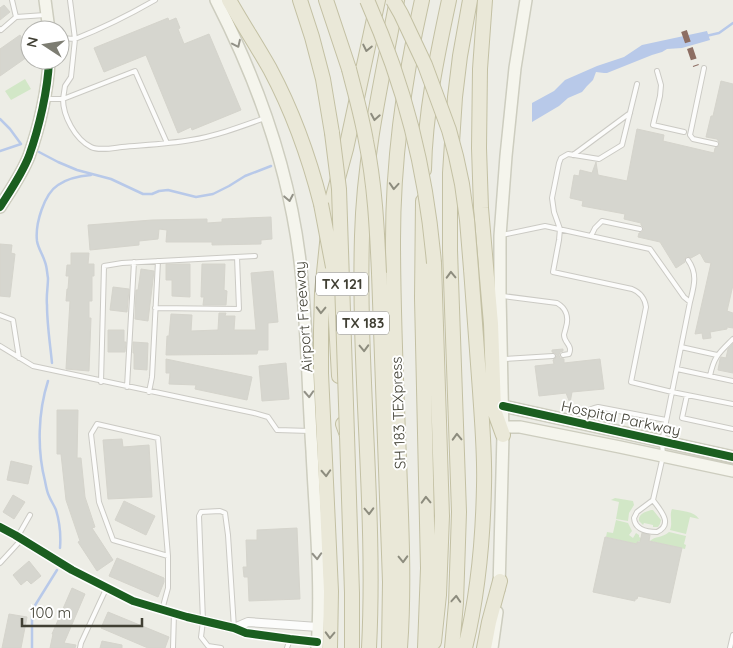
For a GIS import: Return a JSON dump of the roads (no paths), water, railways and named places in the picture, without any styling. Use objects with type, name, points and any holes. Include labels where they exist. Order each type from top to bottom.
[{"type":"highway","points":[[229,0],[270,70],[287,105],[312,168],[333,267],[341,416],[347,435]]},
{"type":"highway","name":"TX 121","points":[[300,0],[323,79],[332,133],[338,189],[352,593],[352,648]]},
{"type":"highway","points":[[326,0],[349,70],[366,142],[377,224],[390,648]]},
{"type":"highway","points":[[367,0],[386,43],[413,131],[427,198],[434,263],[442,516],[439,595],[435,637],[432,648]]},
{"type":"highway","points":[[321,646],[331,591],[321,373],[322,292],[331,204],[346,149],[378,0]]},
{"type":"highway","points":[[393,0],[425,65],[448,130],[462,184],[467,220],[483,436],[484,484],[479,566],[464,648]]},
{"type":"highway","name":"TX 183","points":[[369,648],[371,570],[362,318],[362,235],[364,193],[371,142],[397,0]]},
{"type":"highway","name":"SH 183 TEXpress","points":[[400,648],[403,567],[394,278],[394,198],[401,113],[408,65],[422,0]]},
{"type":"highway","name":"SH 183 TEXpress","points":[[425,648],[428,568],[422,298],[424,158],[427,120],[449,0]]},
{"type":"highway","points":[[452,648],[457,594],[459,512],[450,250],[450,181],[455,97],[470,0]]},
{"type":"highway","points":[[485,0],[480,69],[479,148],[481,208],[491,324],[494,410],[503,431]]},
{"type":"highway","points":[[484,648],[488,622],[500,581]]},
{"type":"main road","points":[[45,0],[48,20]]},
{"type":"main road","name":"Airport Freeway","points":[[216,0],[245,61],[267,117],[286,186],[295,228],[301,269],[317,566],[318,627],[321,646]]},
{"type":"main road","points":[[492,648],[500,581],[503,431],[500,236],[515,68],[526,0]]},
{"type":"main road","points":[[0,208],[29,156],[44,99],[48,70]]},
{"type":"main road","name":"Hospital Parkway","points":[[503,406],[733,457]]},
{"type":"main road","name":"Hospital Parkway","points":[[503,431],[520,427],[733,471]]},
{"type":"street","points":[[0,527],[20,537],[72,570],[133,601],[174,614],[234,628],[246,633],[321,646]]},
{"type":"street","points":[[234,628],[248,622],[318,627]]},
{"type":"lane","points":[[12,0],[16,17]]},
{"type":"lane","points":[[70,0],[75,38],[71,77],[65,86],[63,108],[70,124],[80,139],[92,148],[127,147],[189,141],[225,132],[267,117]]},
{"type":"lane","points":[[70,38],[89,33],[155,0]]},
{"type":"lane","points":[[0,30],[16,17],[47,15]]},
{"type":"lane","points":[[704,68],[690,135],[693,139],[716,144]]},
{"type":"lane","points":[[44,99],[63,99],[135,71],[166,143]]},
{"type":"lane","points":[[656,71],[661,85],[653,125],[684,132]]},
{"type":"lane","points":[[637,84],[622,145],[599,159],[568,154],[561,158],[552,198],[554,212],[560,229],[553,272],[636,291],[645,301],[646,307],[632,382],[733,404]]},
{"type":"lane","points":[[573,155],[630,113]]},
{"type":"lane","points":[[591,236],[595,228],[602,222],[640,229]]},
{"type":"lane","points":[[500,236],[544,226],[650,249],[684,297],[690,302]]},
{"type":"lane","points":[[101,382],[104,266],[134,262],[254,256]]},
{"type":"lane","points":[[155,308],[239,309],[237,257]]},
{"type":"lane","points":[[653,500],[663,514],[665,521],[664,527],[657,532],[641,529],[636,525],[634,516],[653,500],[663,456],[662,442],[694,283],[693,267],[688,260]]},
{"type":"lane","points":[[149,392],[152,376],[158,261]]},
{"type":"lane","points":[[127,387],[134,262]]},
{"type":"lane","points":[[500,295],[556,303],[562,306],[565,310],[567,322],[564,338],[571,351],[569,354],[563,355]]},
{"type":"lane","points":[[0,315],[13,320],[20,358]]},
{"type":"lane","points":[[710,376],[712,364],[717,355],[733,339]]},
{"type":"lane","points":[[0,346],[33,366],[268,417],[277,430],[310,431]]},
{"type":"lane","points":[[681,347],[717,355]]},
{"type":"lane","points":[[501,359],[553,356]]},
{"type":"lane","points":[[677,369],[733,381]]},
{"type":"lane","points":[[687,395],[682,418],[733,429]]},
{"type":"lane","points":[[580,424],[586,412],[591,408],[598,407],[666,420]]},
{"type":"lane","points":[[162,610],[168,588],[168,556],[158,438],[97,424],[91,434],[99,502],[114,540],[168,556]]},
{"type":"lane","points":[[221,648],[208,646],[201,637],[203,621],[199,516],[201,512],[220,511],[225,513],[234,628]]},
{"type":"lane","points":[[0,563],[20,537],[30,515]]},
{"type":"lane","points":[[80,648],[107,588]]},
{"type":"lane","points":[[173,648],[174,614]]},
{"type":"lane","points":[[730,648],[733,635]]},
{"type":"lane","points":[[287,648],[290,640]]},
{"type":"water","points":[[707,31],[710,40],[682,48],[667,49],[607,73],[596,72],[593,80],[582,92],[568,98],[559,106],[532,122],[532,103],[554,91],[565,80],[624,57],[642,45]]},
{"type":"waterway","points":[[706,36],[719,33],[733,23]]},
{"type":"waterway","points":[[0,119],[21,144],[0,151]]},
{"type":"waterway","points":[[39,152],[77,170],[111,179],[143,194],[168,190],[196,197],[213,194],[245,176],[271,166]]},
{"type":"waterway","points":[[52,363],[47,312],[48,278],[46,264],[38,246],[37,226],[41,210],[53,189],[74,178],[91,175]]},
{"type":"waterway","points":[[48,381],[42,405],[40,444],[42,469],[47,491],[56,510],[58,520],[60,548]]},
{"type":"waterway","points":[[32,648],[32,616],[34,607],[57,570]]}]
